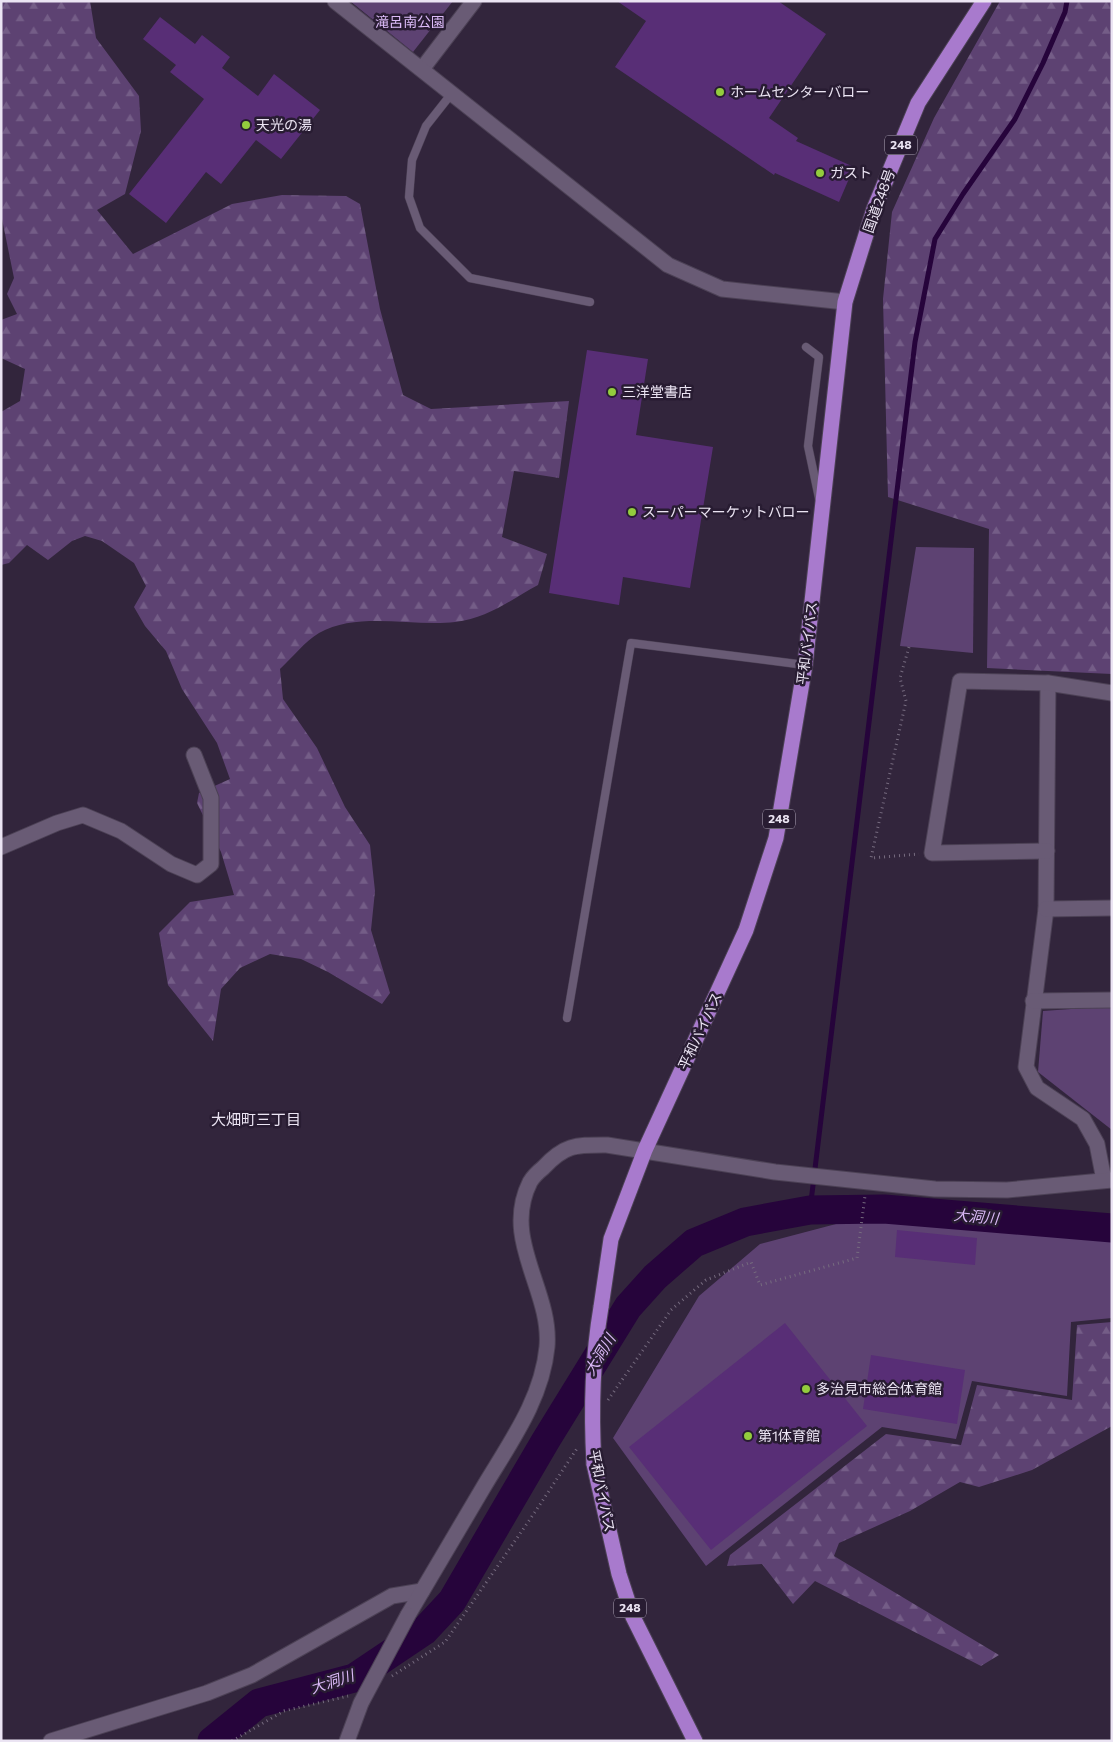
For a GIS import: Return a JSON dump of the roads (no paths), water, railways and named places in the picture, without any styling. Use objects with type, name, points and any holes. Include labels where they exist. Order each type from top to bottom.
[{"type":"highway","name":"国道248号","points":[[846,302],[874,209],[918,103],[984,1]]},
{"type":"highway","name":"平和バイパス","points":[[695,1741],[633,1617],[619,1574],[594,1464],[591,1412],[594,1346],[611,1239],[645,1150],[746,930],[776,838],[805,665],[846,302]]},
{"type":"street","points":[[335,1],[668,264],[722,289],[846,302]]},
{"type":"street","points":[[422,69],[474,1]]},
{"type":"street","points":[[1047,851],[932,853],[960,681],[1048,683],[1112,693]]},
{"type":"street","points":[[347,1741],[357,1699],[534,1403],[547,1348],[547,1319],[521,1237],[524,1197],[531,1180],[557,1152],[581,1145],[607,1145],[775,1172],[935,1189],[1007,1190],[1108,1180],[1097,1144],[1083,1120],[1037,1088],[1026,1067],[1046,908],[1048,683]]},
{"type":"street","points":[[1,847],[57,823],[83,815],[121,831],[171,864],[198,875],[211,864],[211,798],[194,755]]},
{"type":"street","points":[[1046,908],[1112,908]]},
{"type":"street","points":[[1033,1001],[1112,1000]]},
{"type":"street","points":[[52,1741],[207,1693],[243,1678],[392,1596],[422,1591]]},
{"type":"lane","points":[[452,93],[426,126],[412,160],[409,197],[420,228],[470,278],[590,302]]},
{"type":"lane","points":[[806,347],[819,357],[808,446],[822,512]]},
{"type":"lane","points":[[567,1018],[631,643],[805,665]]},
{"type":"waterway","points":[[810,1210],[915,342],[935,239],[963,194],[1015,119],[1043,63],[1065,12],[1067,1]]},
{"type":"waterway","name":"大洞川","points":[[212,1741],[259,1703],[354,1678],[424,1631],[452,1601],[546,1440],[628,1307],[655,1277],[694,1243],[745,1222],[810,1210],[884,1209],[1112,1228]]},
{"type":"place","name":"ホームセンターバロー","points":[[720,92]]},
{"type":"place","name":"天光の湯","points":[[246,125]]},
{"type":"place","name":"ガスト","points":[[820,173]]},
{"type":"place","name":"三洋堂書店","points":[[612,392]]},
{"type":"place","name":"スーパーマーケットバロー","points":[[632,512]]},
{"type":"place","name":"多治見市総合体育館","points":[[806,1389]]},
{"type":"place","name":"第1体育館","points":[[748,1436]]},
{"type":"district","name":"大畑町三丁目","points":[[256,1120]]},
{"type":"park label","name":"滝呂南公園","points":[[410,22]]}]
